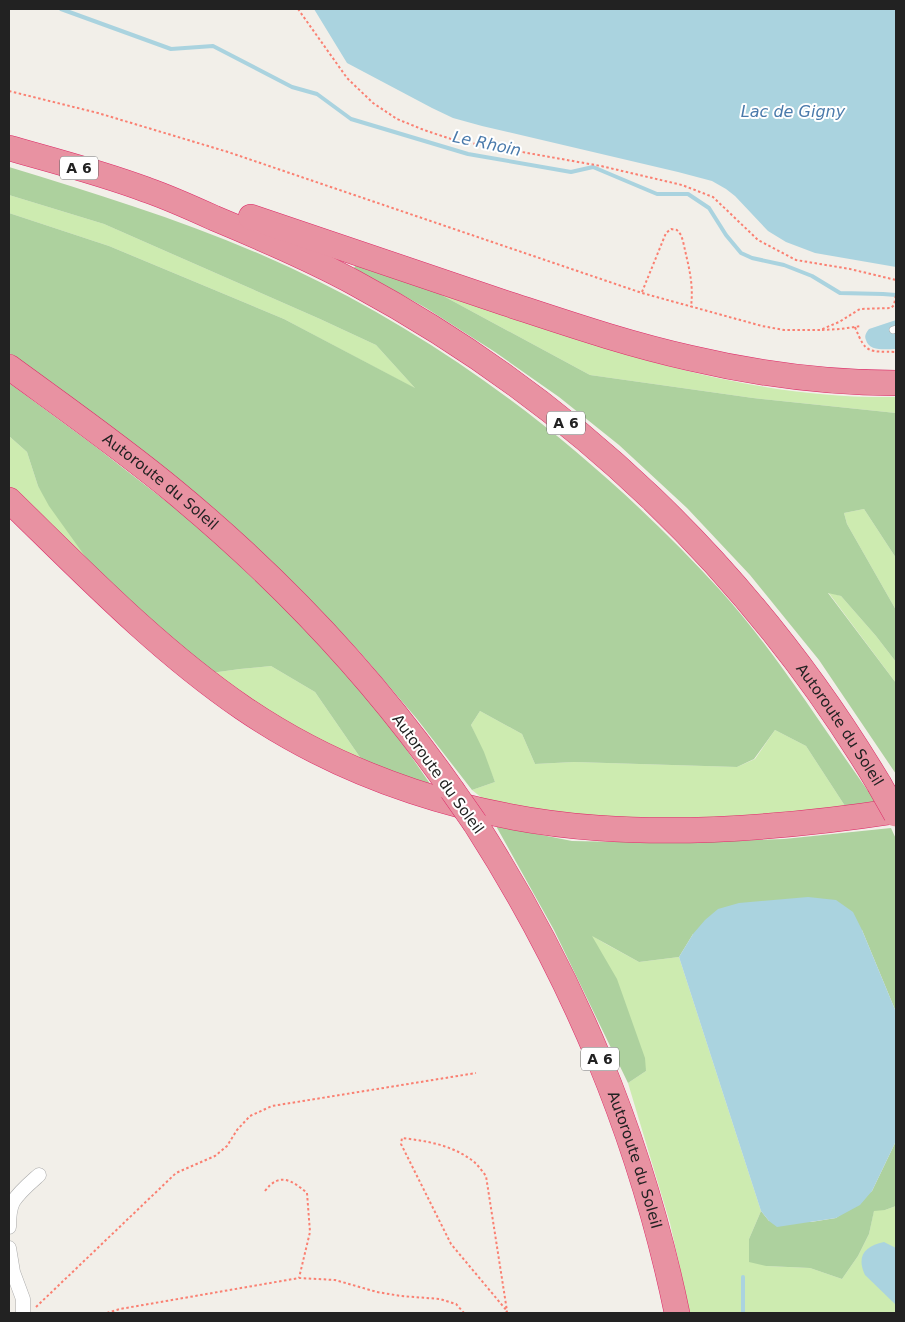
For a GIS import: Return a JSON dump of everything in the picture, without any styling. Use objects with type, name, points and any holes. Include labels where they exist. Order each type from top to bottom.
[{"type":"highway","name":"Autoroute du Soleil","points":[[9,148],[78,167],[148,190],[284,248],[390,302],[474,354],[525,391],[605,456],[657,503],[739,589],[784,643],[812,681],[852,740],[896,813]]},
{"type":"highway","points":[[148,190],[233,211],[530,311],[655,349],[724,366],[783,376],[836,381],[896,383]]},
{"type":"highway","name":"Autoroute du Soleil","points":[[9,368],[144,467],[209,520],[260,567],[314,621],[361,673],[410,732],[452,790],[511,880],[575,1004],[603,1066],[628,1131],[649,1197],[678,1313]]},
{"type":"highway","points":[[9,500],[134,621],[171,654],[214,687],[266,722],[307,745],[356,769],[407,789],[437,799],[505,815],[552,823],[606,828],[669,830],[740,828],[896,813]]},
{"type":"street","points":[[9,1227],[13,1202],[25,1187],[39,1175]]},
{"type":"street","points":[[9,1248],[13,1272],[23,1298],[23,1313]]},
{"type":"path","points":[[298,9],[347,78],[372,103],[397,120],[454,140],[601,166],[682,185],[713,197],[758,240],[796,260],[896,280]]},
{"type":"path","points":[[9,91],[98,113],[219,149],[642,293],[691,307],[784,330],[820,330],[861,326]]},
{"type":"path","points":[[642,293],[666,233],[671,229],[677,230],[683,241],[692,284],[691,307]]},
{"type":"path","points":[[820,330],[839,322],[860,309],[891,308],[894,305],[896,295]]},
{"type":"path","points":[[855,327],[860,342],[864,347],[876,352],[896,352]]},
{"type":"path","points":[[36,1306],[176,1173],[215,1156],[227,1146],[237,1130],[250,1116],[272,1106],[476,1073]]},
{"type":"path","points":[[402,1138],[427,1141],[457,1151],[474,1162],[486,1176],[506,1312],[451,1244],[401,1144],[402,1138]]},
{"type":"path","points":[[265,1191],[270,1184],[280,1179],[295,1182],[307,1193],[310,1232],[298,1278]]},
{"type":"path","points":[[107,1313],[120,1309],[298,1278],[335,1280],[377,1292],[401,1296],[440,1298],[456,1304],[464,1313]]},
{"type":"green space","points":[[9,167],[187,225],[291,268],[351,298],[410,332],[466,368],[521,408],[574,450],[625,495],[674,541],[720,590],[743,616],[774,657],[878,805],[847,809],[806,746],[775,730],[754,759],[737,767],[574,762],[535,764],[522,734],[480,711],[471,725],[484,752],[495,782],[472,790],[417,719],[359,651],[297,586],[230,524],[54,384],[9,353],[9,213],[109,246],[284,319],[415,388],[376,345],[104,224],[9,195]]},
{"type":"green space","points":[[9,195],[104,224],[376,345],[416,389],[284,319],[109,246],[9,213]]},
{"type":"green space","points":[[357,263],[436,292],[590,375],[753,398],[896,413],[896,558],[864,509],[844,513],[847,524],[896,610],[896,662],[841,596],[828,593],[896,683],[896,774],[819,660],[750,575],[687,508],[619,445],[559,397],[495,352],[426,308],[354,268]]},
{"type":"green space","points":[[436,292],[605,348],[719,378],[778,389],[836,395],[896,397],[896,413],[753,398],[590,375]]},
{"type":"green space","points":[[9,383],[198,526],[301,624],[375,704],[433,788],[364,763],[315,692],[271,666],[211,673],[102,580],[49,506],[38,486],[27,452],[9,436]]},
{"type":"green space","points":[[9,436],[27,452],[38,486],[102,580],[9,486]]},
{"type":"green space","points":[[864,509],[896,558],[896,610],[847,524],[844,513]]},
{"type":"green space","points":[[828,592],[841,596],[896,662],[896,683]]},
{"type":"green space","points":[[271,666],[315,692],[364,763],[316,743],[211,673]]},
{"type":"green space","points":[[480,711],[522,734],[535,764],[574,762],[737,767],[755,759],[775,730],[806,746],[847,809],[778,817],[613,820],[487,802],[472,790],[495,782],[471,725]]},
{"type":"green space","points":[[496,826],[572,841],[670,843],[784,839],[891,828],[896,839],[896,1012],[862,930],[693,934],[679,957],[639,962],[592,936],[617,979],[645,1058],[646,1071],[628,1083],[554,930]]},
{"type":"green space","points":[[591,935],[639,962],[679,957],[761,1211],[749,1239],[766,1266],[810,1268],[842,1279],[858,1256],[869,1234],[874,1210],[885,1210],[896,1206],[896,1313],[690,1313],[670,1223],[628,1083],[646,1071]]},
{"type":"green space","points":[[896,1141],[896,1206],[874,1211],[869,1234],[858,1256],[842,1279],[810,1268],[766,1266],[749,1262],[749,1239],[761,1211],[769,1221],[811,1222],[836,1218],[872,1191]]},
{"type":"water","name":"Lac de Gigny","points":[[314,9],[896,9],[896,267],[815,253],[786,242],[768,231],[735,196],[712,181],[453,118],[347,63]]},
{"type":"water","points":[[896,320],[896,349],[879,349],[868,344],[865,336],[869,329]]},
{"type":"water","points":[[808,897],[836,900],[853,912],[896,1012],[896,1141],[872,1191],[860,1205],[836,1218],[777,1227],[761,1211],[679,957],[693,934],[718,909],[739,903]]},
{"type":"water","points":[[884,1242],[896,1248],[896,1305],[865,1275],[862,1268],[862,1257],[867,1249]]},
{"type":"waterway","name":"Le Rhoin","points":[[61,9],[171,49],[213,46],[292,87],[317,94],[351,119],[468,154],[571,172],[593,167],[657,194],[688,194],[709,208],[726,235],[741,253],[752,258],[784,265],[812,276],[840,293],[896,295]]},
{"type":"waterway","points":[[743,1277],[743,1313]]}]
